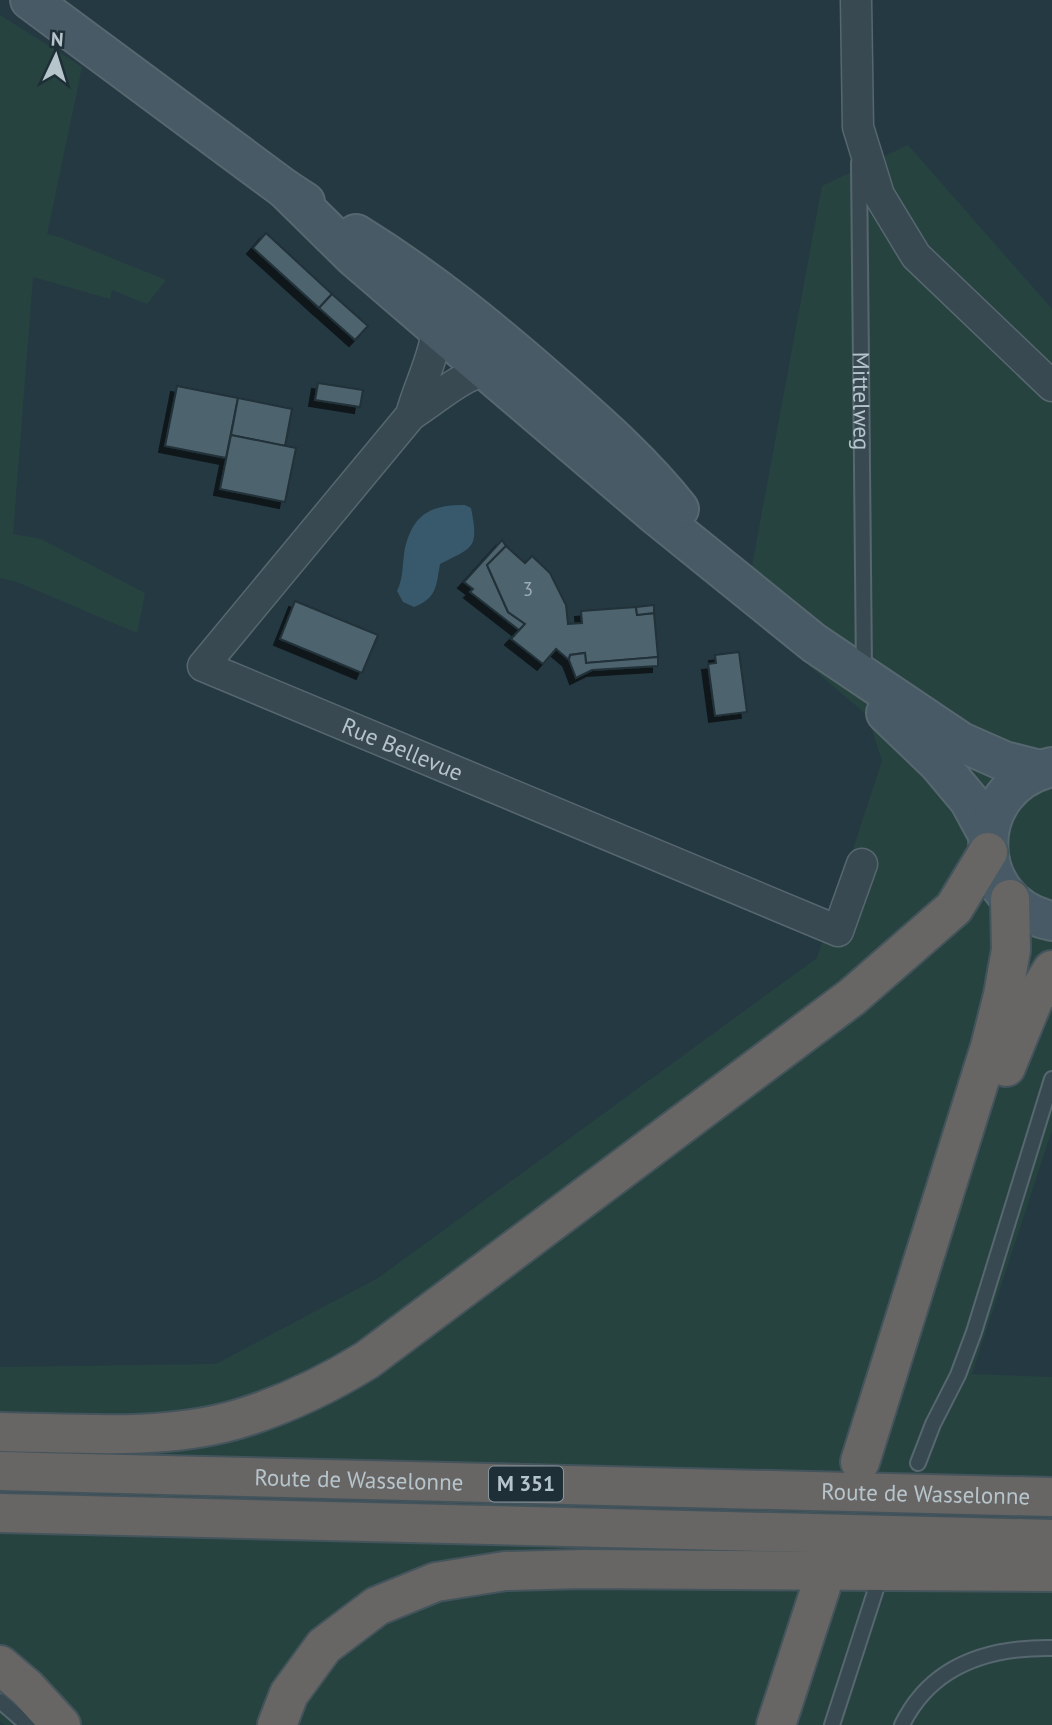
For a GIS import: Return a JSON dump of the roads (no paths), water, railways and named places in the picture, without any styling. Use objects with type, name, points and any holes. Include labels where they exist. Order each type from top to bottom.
[{"type":"highway","points":[[0,1432],[127,1433],[178,1430],[233,1420],[286,1403],[329,1384],[367,1360],[852,997],[954,908],[988,844]]},
{"type":"highway","points":[[887,1463],[997,1021],[1011,950],[1010,899]]},
{"type":"highway","points":[[887,1463],[1010,1053],[1033,1001],[1052,970]]},
{"type":"highway","name":"Route de Wasselonne","points":[[0,1471],[1052,1497]]},
{"type":"highway","name":"Route de Wasselonne","points":[[0,1513],[1052,1539]]},
{"type":"highway","points":[[277,1725],[289,1694],[324,1646],[377,1606],[436,1582],[505,1571],[584,1569],[1052,1572]]},
{"type":"highway","points":[[776,1725],[846,1588]]},
{"type":"highway","points":[[797,1725],[846,1588]]},
{"type":"highway","points":[[0,1665],[27,1688],[61,1725]]},
{"type":"main road","points":[[30,0],[285,189],[410,267],[494,333],[611,435],[670,496],[735,581]]},
{"type":"main road","points":[[285,189],[435,339],[486,370],[735,581],[814,643],[961,742],[1004,761],[1046,768]]},
{"type":"main road","points":[[814,643],[938,764],[969,800],[988,844],[992,869],[999,886],[1010,899],[1040,918],[1052,920]]},
{"type":"main road","points":[[988,844],[991,820],[1006,793],[1028,775],[1046,768]]},
{"type":"street","name":"Mittelweg","points":[[856,0],[858,127],[879,195],[916,256],[1052,386]]},
{"type":"street","points":[[435,339],[470,327],[494,333]]},
{"type":"street","name":"Rue Bellevue","points":[[411,415],[435,339]]},
{"type":"street","name":"Rue Bellevue","points":[[486,370],[476,373],[411,415],[202,666],[838,931],[862,864]]},
{"type":"lane","name":"Mittelweg","points":[[858,127],[864,677]]},
{"type":"lane","points":[[887,1463],[933,1424],[958,1375],[974,1332],[1052,1079]]},
{"type":"lane","points":[[832,1725],[846,1588]]},
{"type":"lane","points":[[902,1725],[911,1707],[932,1684],[956,1667],[987,1654],[1020,1647],[1052,1647]]},
{"type":"lane","points":[[0,1701],[28,1725]]},
{"type":"water","points":[[465,505],[471,508],[473,521],[474,539],[471,545],[440,564],[434,590],[427,600],[414,607],[403,602],[397,591],[405,548],[413,527],[433,509]]},
{"type":"tunnel","points":[[850,1563],[882,1463]]}]
